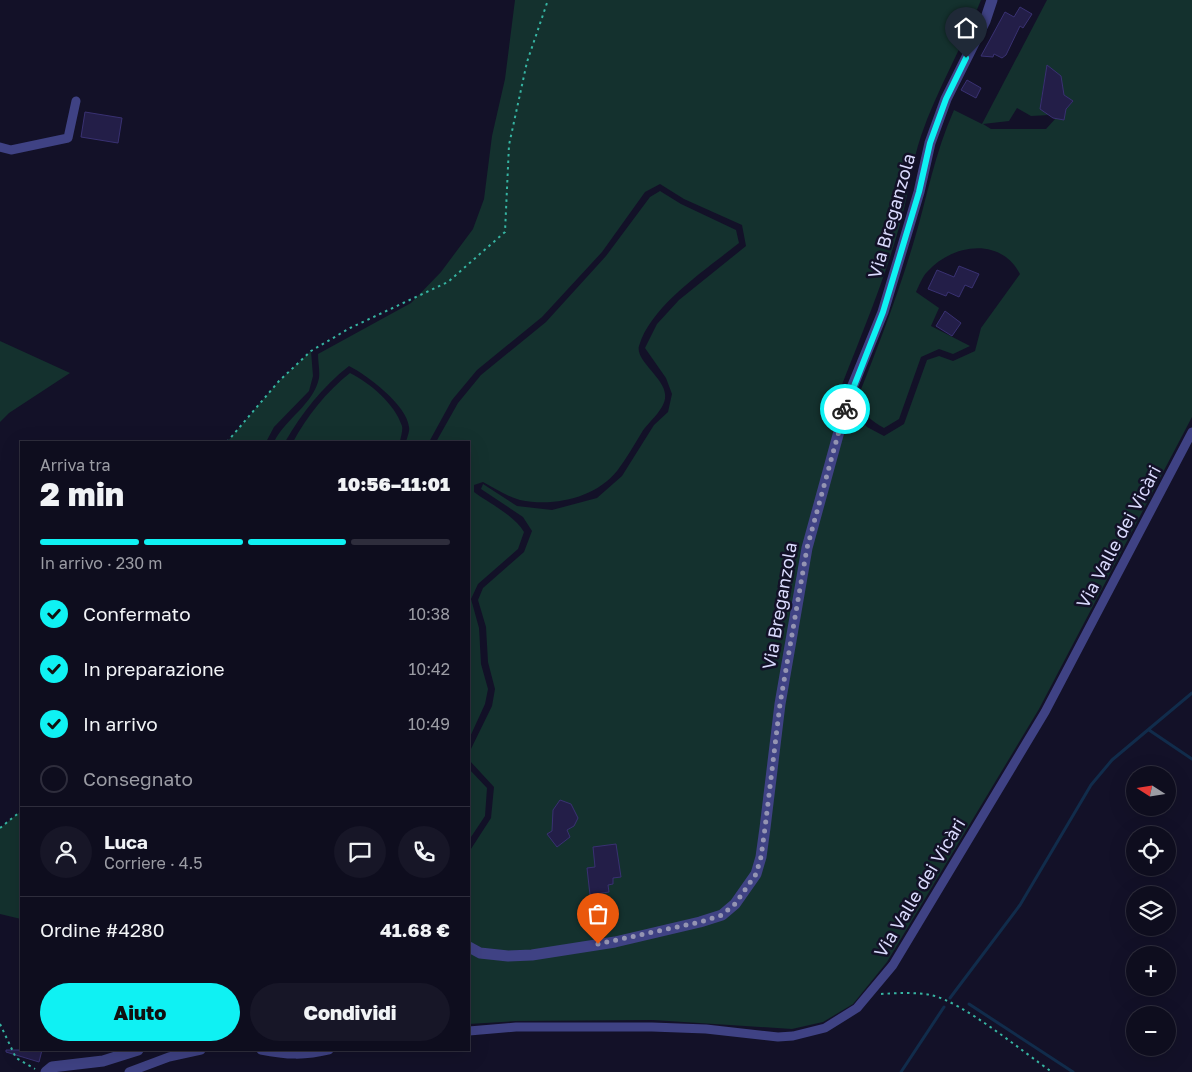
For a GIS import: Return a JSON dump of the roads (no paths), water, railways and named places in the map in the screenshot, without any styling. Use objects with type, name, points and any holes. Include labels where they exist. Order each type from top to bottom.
[{"type":"street","name":"Via Breganzola","points":[[470,948],[480,954],[532,955],[615,942],[700,922],[722,915],[735,904],[756,874],[761,857],[780,704],[812,530],[848,395],[883,312],[919,192],[930,143],[946,99],[985,21],[992,0]]},
{"type":"street","points":[[0,147],[11,150],[68,138],[76,100]]},
{"type":"street","name":"Via Valle dei Vicàri","points":[[470,1030],[516,1027],[652,1027],[793,1036],[832,1025],[857,1008],[871,994],[897,958],[1045,712],[1192,432]]},
{"type":"street","points":[[46,1072],[52,1067],[103,1061],[135,1051]]},
{"type":"street","points":[[129,1072],[169,1057],[196,1051]]},
{"type":"street","points":[[266,1051],[292,1056],[310,1055],[325,1051]]},
{"type":"waterway","points":[[950,998],[1020,905],[1091,785],[1112,760],[1192,693]]},
{"type":"waterway","points":[[1149,730],[1192,759]]},
{"type":"waterway","points":[[969,1004],[1073,1072]]},
{"type":"waterway","points":[[901,1072],[944,1007]]}]
